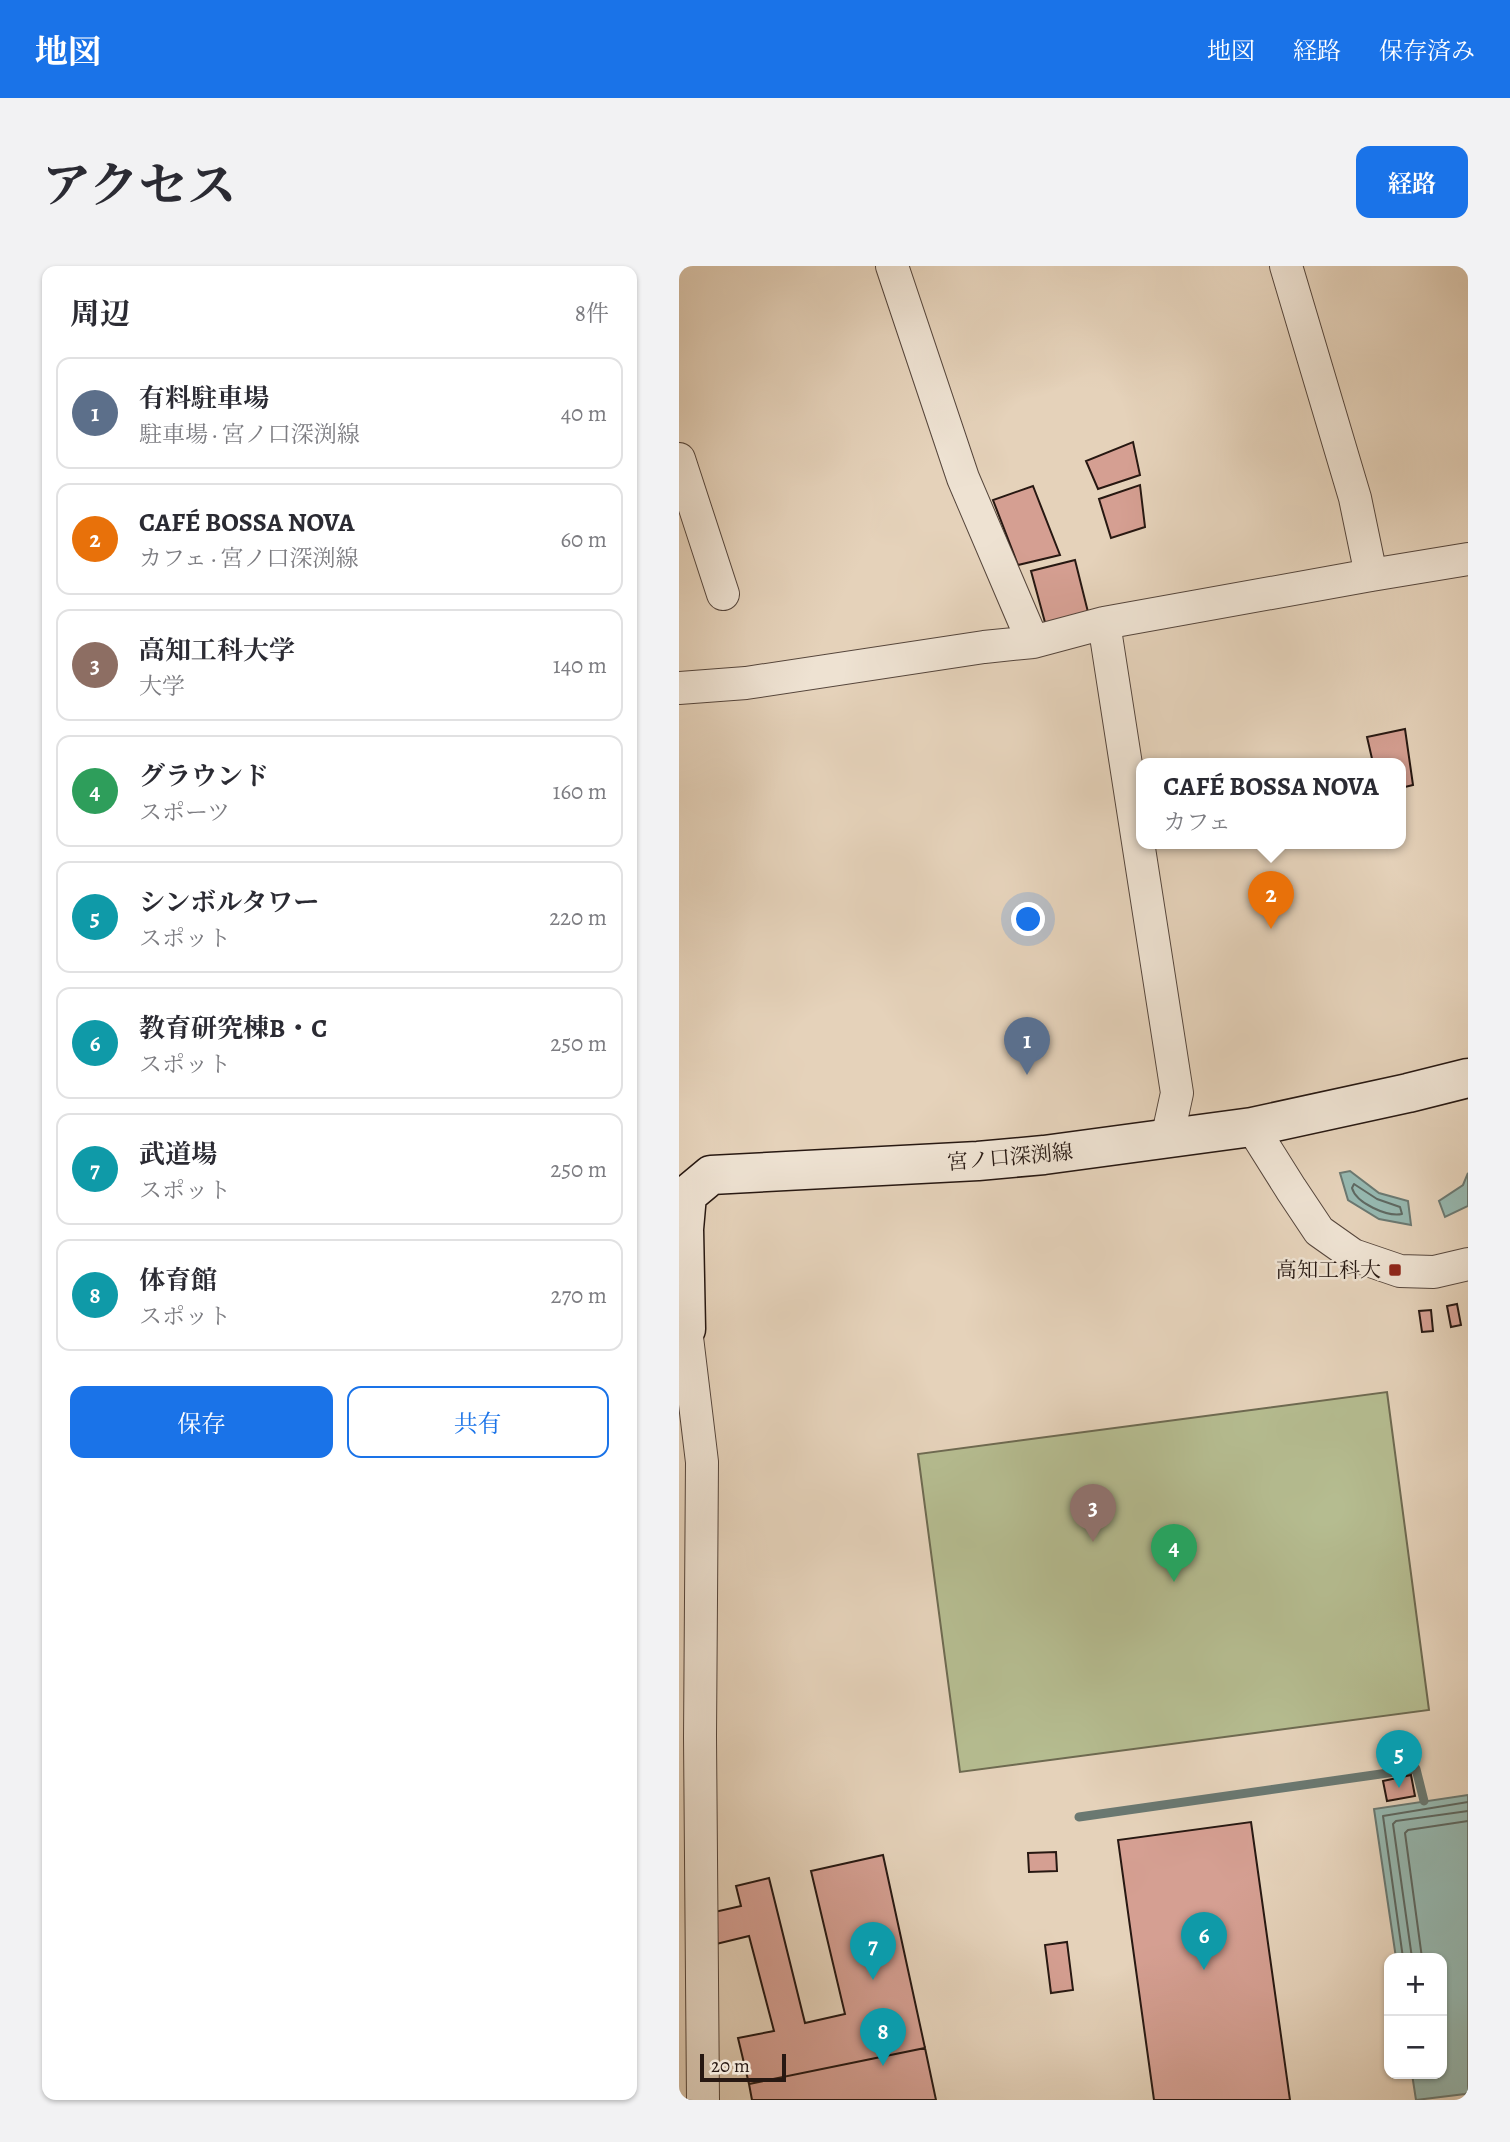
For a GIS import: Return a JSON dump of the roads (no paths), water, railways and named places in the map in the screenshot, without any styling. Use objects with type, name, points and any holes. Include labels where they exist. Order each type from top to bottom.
[{"type":"main road","name":"宮ノ口深渕線","points":[[683,1330],[687,1195],[711,1175],[1044,1155],[1252,1127],[1468,1078]]},
{"type":"street","points":[[893,266],[963,478],[1033,642]]},
{"type":"street","points":[[1286,266],[1355,498],[1371,575]]},
{"type":"street","points":[[679,459],[723,594]]},
{"type":"street","points":[[679,688],[746,683],[1033,642],[1104,624],[1468,559]]},
{"type":"street","points":[[1104,624],[1136,830]]},
{"type":"street","points":[[1139,849],[1177,1093],[1167,1139]]},
{"type":"street","points":[[1252,1127],[1319,1231],[1353,1255],[1400,1271],[1434,1272],[1468,1264]]},
{"type":"street","points":[[683,1330],[702,1462],[700,1750],[703,2100]]},
{"type":"water","points":[[1350,1171],[1379,1193],[1408,1201],[1411,1225],[1379,1219],[1348,1200],[1340,1173]]},
{"type":"water","points":[[1468,1173],[1468,1206],[1445,1217],[1439,1201],[1463,1185]]},
{"type":"water","points":[[1468,1795],[1468,2092],[1465,2094],[1416,2100],[1413,2079],[1447,2079],[1447,1953],[1395,1953],[1374,1809]]},
{"type":"waterway","points":[[1079,1817],[1416,1769],[1424,1801]]},
{"type":"place","name":"CAFÉ BOSSA NOVA","points":[[1271,929]]},
{"type":"place","name":"有料駐車場","points":[[1027,1075]]},
{"type":"place","name":"高知工科大","points":[[1395,1270]]},
{"type":"place","name":"高知工科大学","points":[[1093,1542]]},
{"type":"place","name":"グラウンド","points":[[1174,1582]]},
{"type":"place","name":"シンボルタワー","points":[[1399,1788]]},
{"type":"place","name":"教育研究棟B・C","points":[[1204,1970]]},
{"type":"place","name":"武道場","points":[[873,1980]]},
{"type":"place","name":"体育館","points":[[883,2066]]}]
